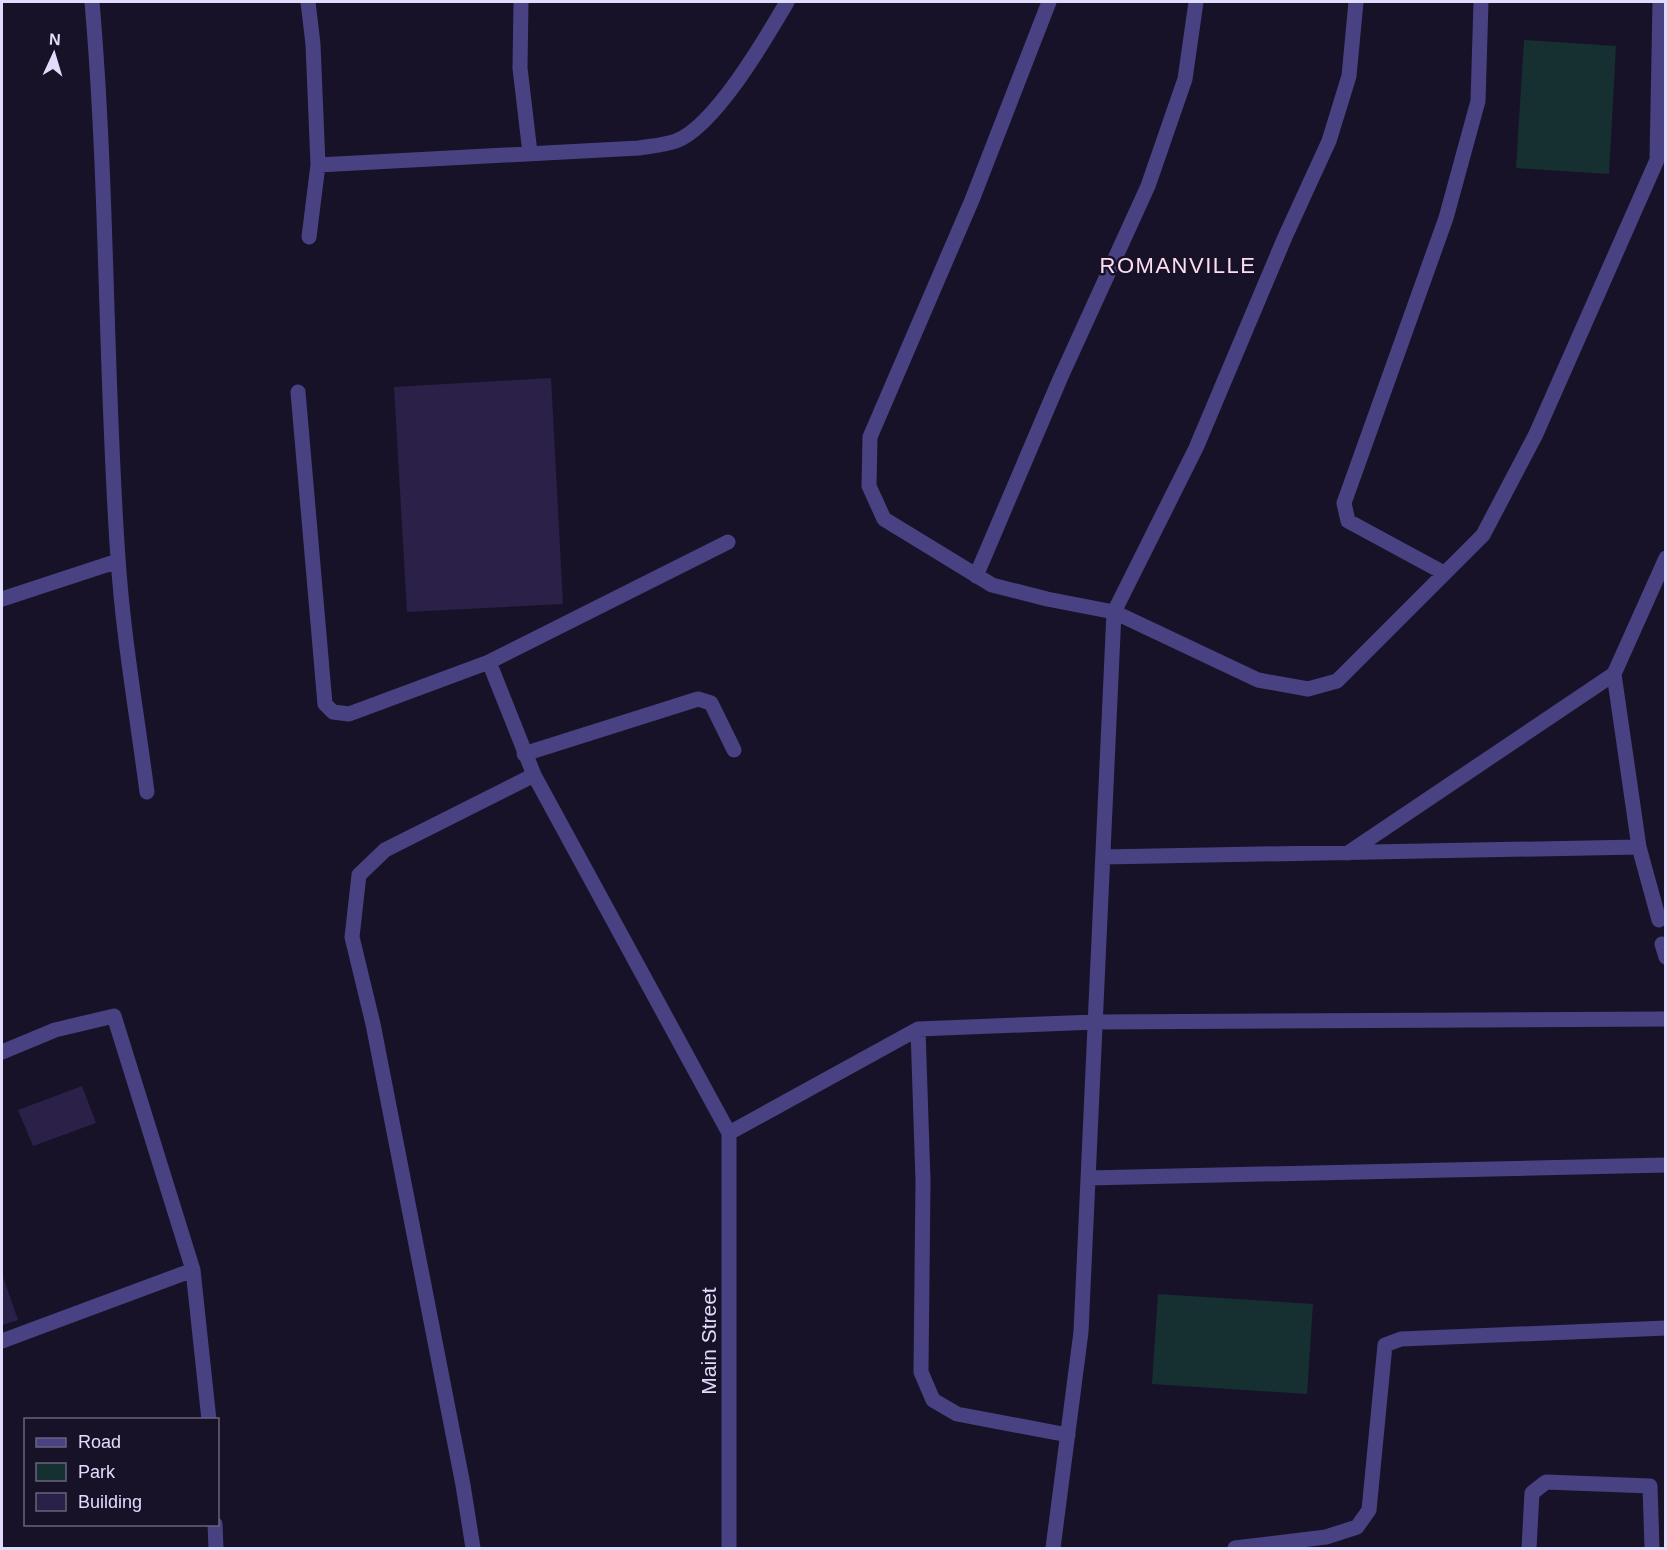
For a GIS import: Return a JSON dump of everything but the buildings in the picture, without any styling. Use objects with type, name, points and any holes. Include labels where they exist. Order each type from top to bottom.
[{"type":"street","points":[[92,2],[101,103],[104,275],[118,561],[147,792]]},
{"type":"street","points":[[308,2],[313,44],[318,165],[309,237]]},
{"type":"street","points":[[521,2],[520,68],[530,153]]},
{"type":"street","points":[[318,165],[639,148],[676,141],[704,123],[764,42],[787,2]]},
{"type":"street","points":[[1049,2],[972,200],[870,437],[869,486],[884,519],[993,585],[1114,612],[1258,681],[1308,689],[1337,681],[1483,535],[1531,445],[1657,160],[1660,2]]},
{"type":"street","points":[[976,576],[1060,379],[1148,186],[1185,79],[1197,2]]},
{"type":"street","points":[[1053,1548],[1081,1332],[1114,612],[1196,448],[1285,237],[1329,141],[1349,76],[1356,2]]},
{"type":"street","points":[[1443,573],[1348,521],[1344,503],[1446,218],[1478,101],[1481,2]]},
{"type":"street","points":[[298,392],[325,704],[333,712],[349,714],[489,662],[728,542]]},
{"type":"street","points":[[1659,920],[1639,847],[1614,674],[1665,558]]},
{"type":"street","points":[[2,599],[118,561]]},
{"type":"street","points":[[489,662],[534,775],[729,1133],[918,1029],[1095,1022],[1665,1019]]},
{"type":"street","points":[[1348,853],[1614,674]]},
{"type":"street","points":[[524,754],[698,699],[711,704],[734,750]]},
{"type":"street","points":[[473,1548],[463,1485],[373,1024],[352,937],[359,874],[385,850],[534,775]]},
{"type":"street","points":[[1103,857],[1639,847]]},
{"type":"street","points":[[2,1052],[55,1030],[114,1016],[193,1270],[209,1418]]},
{"type":"street","points":[[918,1029],[924,1181],[921,1372],[933,1401],[957,1414],[1068,1434]]},
{"type":"street","name":"Main Street","points":[[729,1133],[729,1548]]},
{"type":"street","points":[[1088,1178],[1665,1165]]},
{"type":"street","points":[[2,1341],[193,1270]]},
{"type":"street","points":[[1235,1548],[1326,1537],[1357,1527],[1368,1510],[1384,1345],[1401,1339],[1665,1328]]},
{"type":"street","points":[[1529,1548],[1532,1493],[1546,1482],[1650,1485],[1652,1548]]},
{"type":"street","points":[[215,1526],[216,1548]]},
{"type":"green space","points":[[1524,40],[1616,46],[1609,174],[1516,168]]},
{"type":"green space","points":[[1158,1294],[1313,1304],[1307,1394],[1152,1384]]},
{"type":"district","name":"ROMANVILLE","points":[[1178,265]]}]
